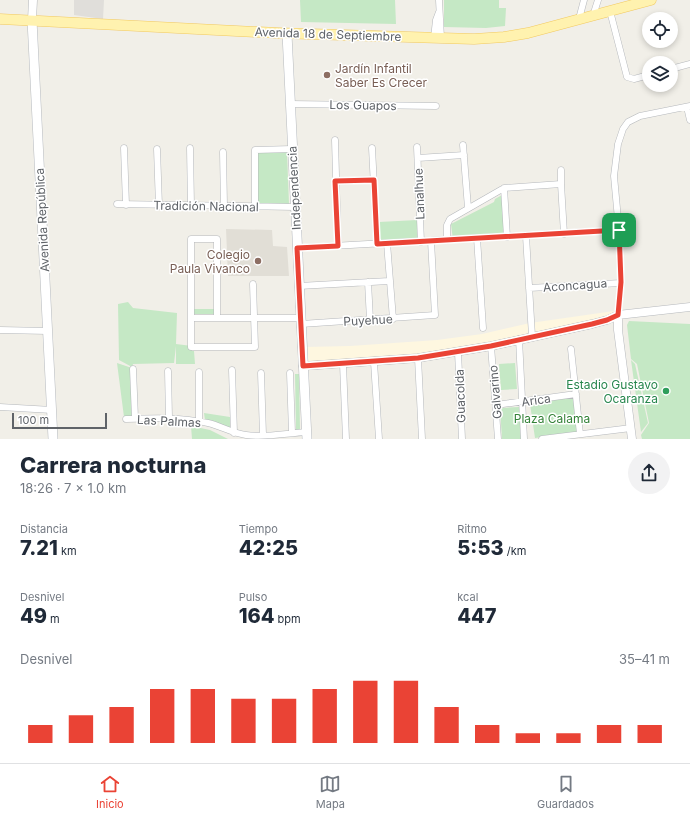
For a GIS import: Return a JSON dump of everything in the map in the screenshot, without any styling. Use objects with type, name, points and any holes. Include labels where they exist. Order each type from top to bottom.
[{"type":"main road","name":"Avenida 18 de Septiembre","points":[[0,19],[287,34],[474,39],[504,37],[528,33],[593,16],[632,3],[651,0]]},
{"type":"main road","name":"Avenida República","points":[[32,20],[53,439]]},
{"type":"main road","name":"Independencia","points":[[287,34],[307,436]]},
{"type":"street","name":"Avenida República","points":[[32,20],[33,0]]},
{"type":"street","points":[[437,38],[440,0]]},
{"type":"street","points":[[579,19],[584,0]]},
{"type":"street","points":[[593,16],[598,0]]},
{"type":"street","points":[[610,11],[628,77],[634,80],[642,77]]},
{"type":"street","points":[[678,67],[690,64]]},
{"type":"street","name":"Los Guapos","points":[[290,104],[436,106]]},
{"type":"street","points":[[632,439],[618,330],[621,282],[619,230],[614,176],[618,144],[623,129],[628,122],[640,116],[689,106],[690,120]]},
{"type":"street","points":[[335,140],[338,246]]},
{"type":"street","points":[[463,145],[468,208]]},
{"type":"street","name":"Lanalhue","points":[[417,147],[421,242]]},
{"type":"street","points":[[124,148],[126,205]]},
{"type":"street","points":[[190,148],[192,206]]},
{"type":"street","points":[[372,148],[377,244]]},
{"type":"street","points":[[157,149],[159,206]]},
{"type":"street","points":[[255,207],[256,150],[292,149]]},
{"type":"street","points":[[223,152],[224,206]]},
{"type":"street","points":[[418,158],[464,155]]},
{"type":"street","points":[[561,170],[564,234]]},
{"type":"street","points":[[335,181],[374,180]]},
{"type":"street","points":[[448,240],[448,222],[450,219],[504,188],[561,184]]},
{"type":"street","points":[[504,188],[507,237]]},
{"type":"street","name":"Tradición Nacional","points":[[117,204],[159,206],[295,207]]},
{"type":"street","points":[[297,248],[619,230]]},
{"type":"street","points":[[526,236],[532,336]]},
{"type":"street","points":[[477,238],[482,328]]},
{"type":"street","points":[[217,318],[217,239],[191,239],[192,347],[255,347],[253,284]]},
{"type":"street","name":"Puyehue","points":[[191,318],[255,318],[301,321],[393,319],[435,315],[431,241]]},
{"type":"street","points":[[387,243],[393,319]]},
{"type":"street","points":[[299,286],[389,280]]},
{"type":"street","points":[[368,282],[370,320]]},
{"type":"street","name":"Aconcagua","points":[[529,288],[621,282]]},
{"type":"street","points":[[303,366],[374,362],[418,358],[458,352],[592,324],[618,315],[690,307]]},
{"type":"street","points":[[0,330],[48,332]]},
{"type":"street","points":[[519,339],[524,439]]},
{"type":"street","name":"Galvarino","points":[[491,346],[498,439]]},
{"type":"street","points":[[571,349],[580,434]]},
{"type":"street","name":"Guacolda","points":[[458,352],[462,439]]},
{"type":"street","points":[[418,358],[422,439]]},
{"type":"street","points":[[374,362],[379,439]]},
{"type":"street","points":[[343,364],[346,439]]},
{"type":"street","points":[[133,369],[135,418]]},
{"type":"street","points":[[232,370],[234,433]]},
{"type":"street","points":[[168,371],[169,418]]},
{"type":"street","points":[[199,372],[199,421]]},
{"type":"street","points":[[261,373],[263,435]]},
{"type":"street","points":[[290,373],[292,433]]},
{"type":"street","name":"Arica","points":[[496,405],[576,394]]},
{"type":"street","points":[[0,407],[52,410]]},
{"type":"street","name":"Las Palmas","points":[[126,419],[169,418],[199,421],[247,436],[292,433],[307,436]]},
{"type":"street","points":[[542,439],[631,428]]},
{"type":"shaded area","points":[[74,0],[104,0],[103,19],[74,15]]},
{"type":"shaded area","name":"Colegio Paula Vivanco","points":[[226,229],[272,230],[273,246],[287,247],[289,276],[228,276]]},
{"type":"shaded area","points":[[614,311],[611,315],[531,335],[418,355],[306,365],[305,347],[350,346],[437,340],[482,334],[530,323]]},
{"type":"green space","points":[[300,0],[395,0],[396,24],[301,22]]},
{"type":"green space","points":[[444,0],[499,0],[499,8],[506,8],[505,26],[486,28],[444,27]]},
{"type":"green space","points":[[287,152],[289,204],[257,205],[256,153]]},
{"type":"green space","points":[[502,195],[504,237],[453,240],[451,224],[494,202],[495,199]]},
{"type":"green space","points":[[417,220],[418,241],[380,242],[379,222]]},
{"type":"green space","points":[[128,302],[133,308],[177,313],[176,344],[192,346],[195,364],[176,364],[176,346],[174,363],[133,364],[132,367],[119,360],[118,304]]},
{"type":"green space","points":[[193,309],[215,309],[214,314],[194,314]]},
{"type":"green space","name":"Estadio Gustavo Ocaranza","points":[[629,321],[690,324],[690,439],[642,439],[641,435],[649,423],[637,364],[631,359],[627,325]]},
{"type":"green space","points":[[631,360],[635,364],[648,423],[641,432]]},
{"type":"green space","points":[[117,363],[132,368],[134,416],[128,418],[124,417]]},
{"type":"green space","points":[[515,363],[517,389],[501,390],[499,364]]},
{"type":"green space","points":[[295,374],[299,374],[300,430],[296,430]]},
{"type":"green space","name":"Plaza Calama","points":[[573,396],[578,432],[535,438],[530,404]]},
{"type":"green space","points":[[519,407],[521,439],[502,439],[500,408]]},
{"type":"green space","points":[[204,413],[230,417],[230,428],[205,420]]},
{"type":"green space","points":[[191,426],[210,430],[228,439],[192,439]]},
{"type":"place","name":"Jardín Infantil Saber Es Crecer","points":[[327,75]]},
{"type":"place","name":"Colegio Paula Vivanco","points":[[258,261]]},
{"type":"place","name":"Estadio Gustavo Ocaranza","points":[[666,391]]},
{"type":"route","points":[[374,180],[377,244],[619,230],[621,282],[618,315],[613,318],[592,324],[458,352],[418,358],[303,366],[297,248],[338,246],[335,181],[374,180]]}]
